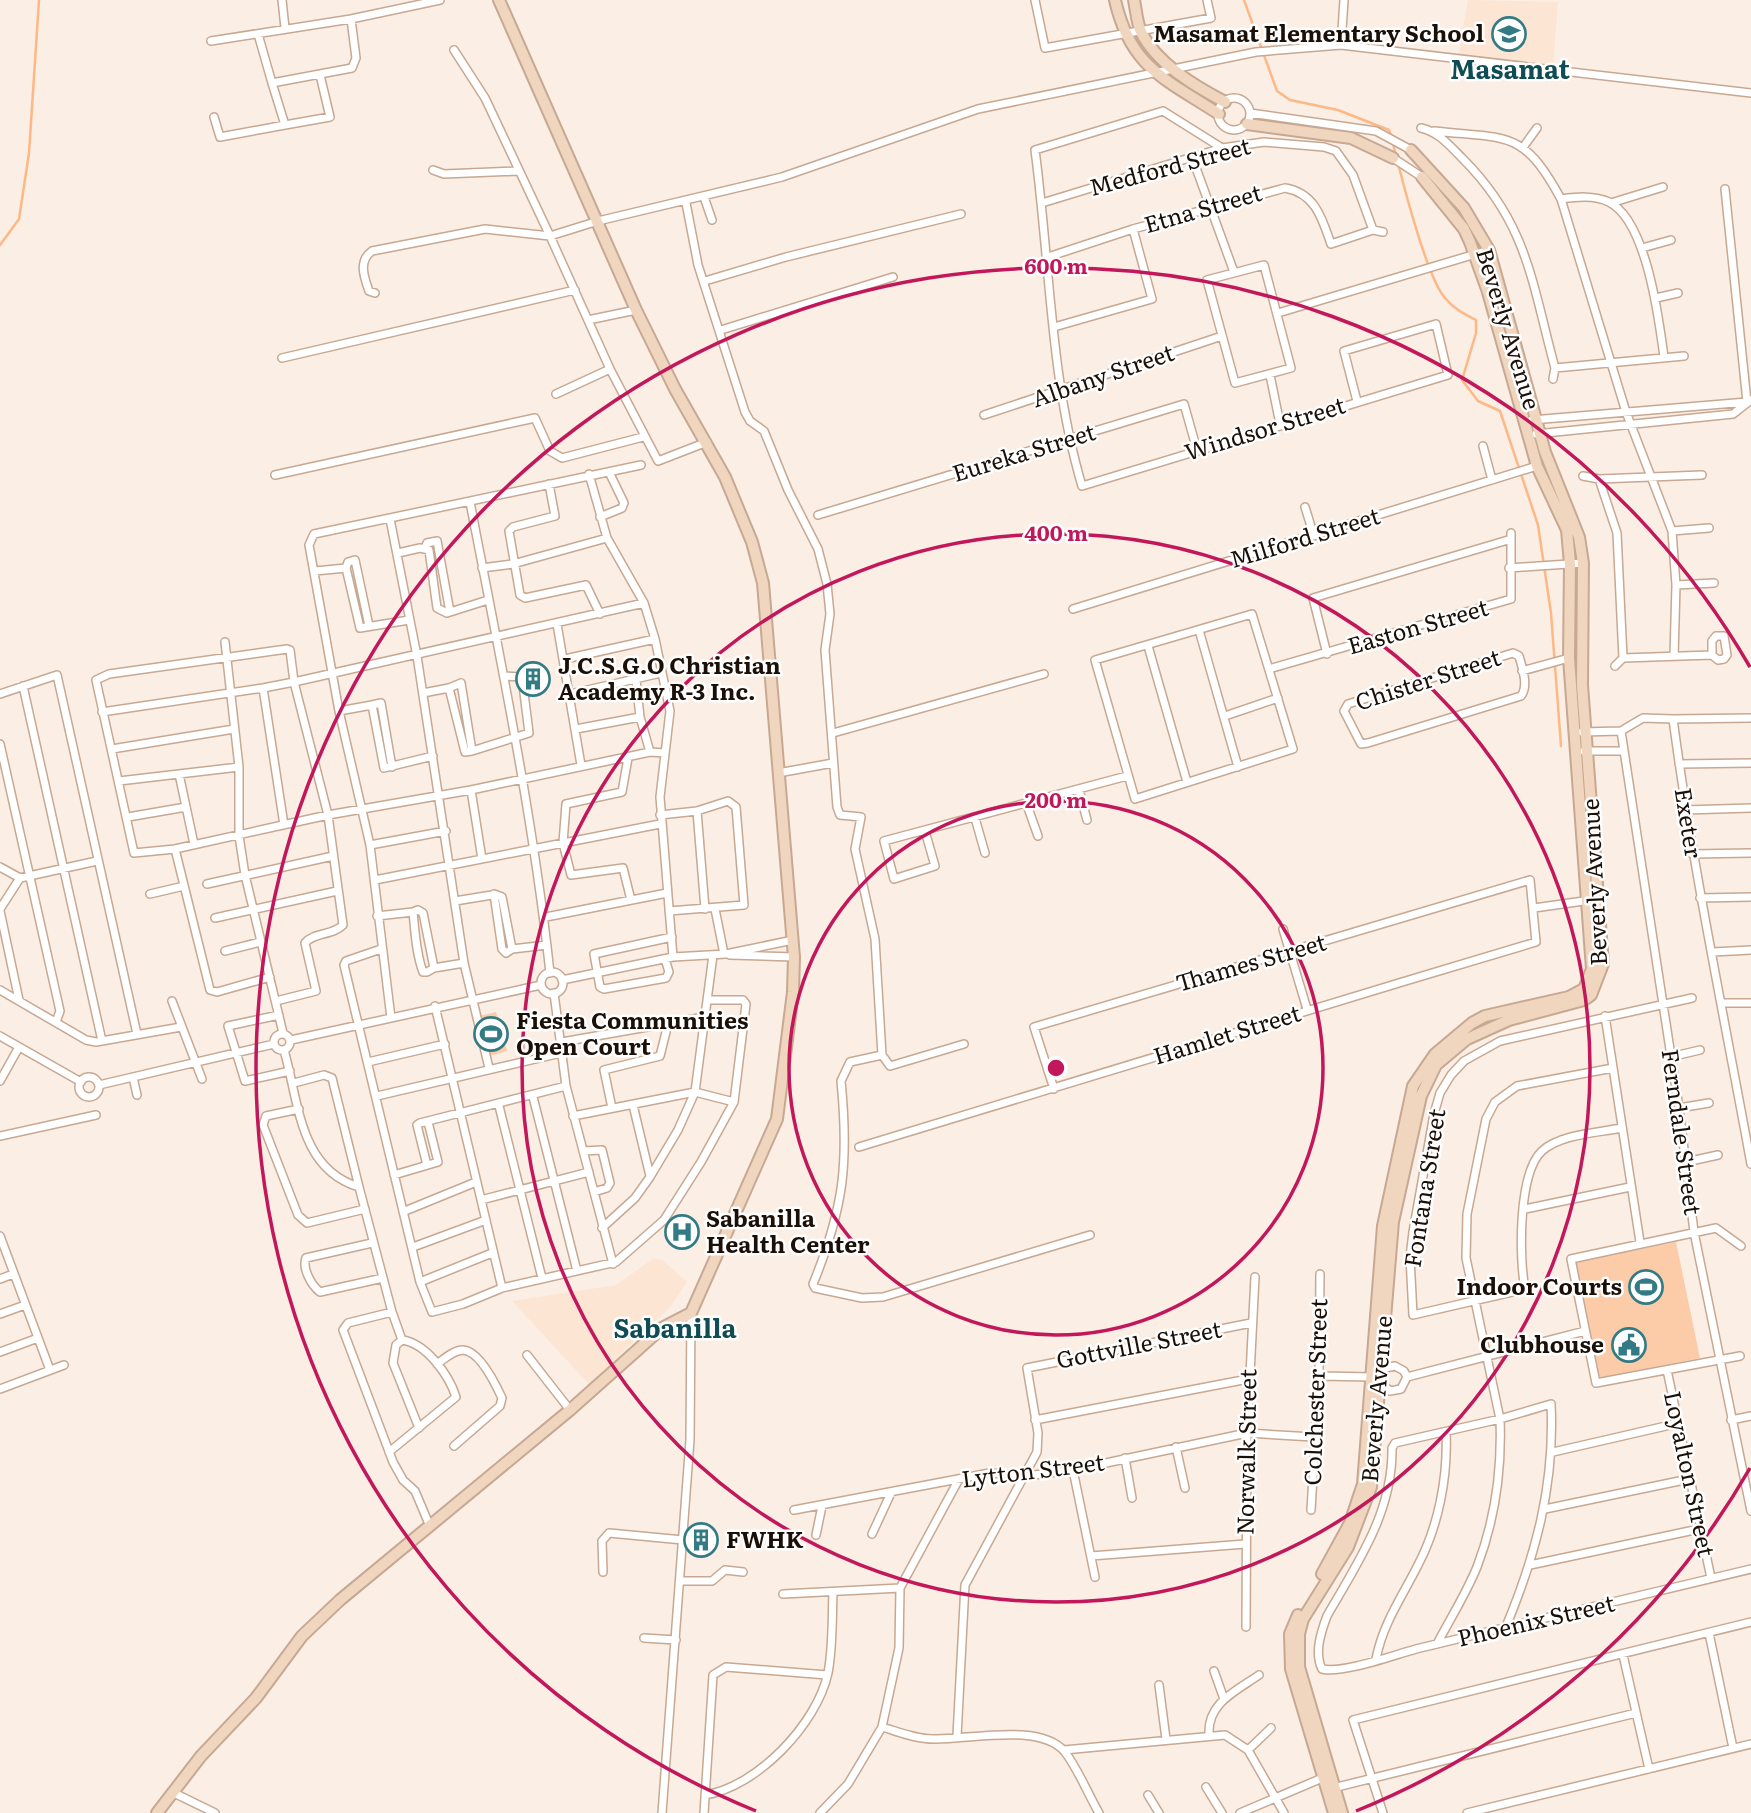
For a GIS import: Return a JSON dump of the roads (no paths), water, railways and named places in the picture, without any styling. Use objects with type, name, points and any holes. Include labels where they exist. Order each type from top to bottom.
[{"type":"street","points":[[282,0],[285,28]]},
{"type":"street","points":[[211,41],[351,19],[440,0]]},
{"type":"street","points":[[499,0],[636,310],[675,390],[707,442],[752,542],[763,583],[793,940],[793,992],[777,1119],[691,1313],[693,1397],[682,1581],[662,1813]]},
{"type":"street","points":[[1035,0],[1045,48],[1211,18],[1207,0]]},
{"type":"street","points":[[1115,0],[1124,34],[1155,73],[1219,114],[1227,128],[1235,130],[1248,119],[1247,105],[1239,99],[1225,102],[1176,70],[1158,54],[1140,31],[1134,0]]},
{"type":"street","points":[[1341,46],[1344,0]]},
{"type":"street","points":[[272,83],[352,68],[355,63],[351,19]]},
{"type":"street","points":[[258,34],[285,125]]},
{"type":"street","points":[[375,293],[369,291],[363,265],[372,251],[485,229],[550,236],[598,221],[782,177],[978,109],[1275,49],[1341,46],[1751,93]]},
{"type":"street","points":[[454,50],[485,98],[610,369],[643,437],[658,461],[707,442]]},
{"type":"street","points":[[214,117],[220,136],[330,117],[320,75]]},
{"type":"street","points":[[1219,114],[1225,102]]},
{"type":"street","points":[[1068,440],[1035,150],[1163,111],[1222,148]]},
{"type":"street","name":"Beverly Avenue","points":[[1248,119],[1352,126],[1376,131],[1411,150],[1464,208],[1489,250],[1534,435],[1573,517],[1583,563],[1580,732],[1592,900],[1603,964],[1591,995],[1574,1005],[1483,1030],[1452,1049],[1436,1065],[1427,1081],[1416,1113],[1393,1222],[1371,1487],[1348,1547],[1303,1619],[1298,1634],[1299,1667],[1334,1813]]},
{"type":"street","name":"Beverly Avenue","points":[[1248,119],[1351,138],[1394,158],[1422,177],[1464,229],[1475,254],[1530,420]]},
{"type":"street","points":[[1421,128],[1493,137],[1524,146],[1548,172],[1561,199],[1579,250],[1626,412],[1654,478],[1671,531],[1676,585],[1674,656]]},
{"type":"street","points":[[1524,146],[1537,128]]},
{"type":"street","points":[[1434,131],[1485,180],[1513,223],[1523,246],[1555,368],[1553,379]]},
{"type":"street","name":"Medford Street","points":[[1042,203],[1222,148],[1264,142],[1324,147],[1336,151],[1353,175],[1373,230]]},
{"type":"street","points":[[1192,157],[1234,272]]},
{"type":"street","points":[[433,170],[444,174],[518,171]]},
{"type":"street","points":[[1561,199],[1589,197],[1611,203],[1663,187]]},
{"type":"street","points":[[1725,189],[1749,401]]},
{"type":"street","name":"Etna Street","points":[[1048,257],[1133,229],[1271,190],[1296,190],[1309,198],[1319,212],[1331,244],[1373,230]]},
{"type":"street","points":[[704,197],[712,220]]},
{"type":"street","points":[[686,202],[696,256],[745,412],[750,421],[764,431],[788,490],[818,549],[830,614],[825,650],[833,733],[833,764],[840,815],[861,817],[855,849],[875,939],[883,1055],[890,1066],[964,1044]]},
{"type":"street","points":[[1611,203],[1642,248],[1656,298],[1664,357]]},
{"type":"street","points":[[705,281],[786,257],[961,214]]},
{"type":"street","points":[[1054,327],[1152,299],[1133,229]]},
{"type":"street","points":[[1373,230],[1383,232]]},
{"type":"street","points":[[1642,248],[1671,240]]},
{"type":"street","points":[[1278,313],[1489,250]]},
{"type":"street","points":[[1264,265],[1278,313],[1291,368],[1235,383],[1207,280],[1264,265]]},
{"type":"street","points":[[721,330],[893,277]]},
{"type":"street","points":[[282,358],[575,290]]},
{"type":"street","points":[[1656,298],[1678,293]]},
{"type":"street","points":[[588,320],[636,310]]},
{"type":"street","name":"Windsor Street","points":[[1068,440],[1082,486],[1448,374],[1436,324],[1344,351],[1357,401]]},
{"type":"street","name":"Albany Street","points":[[984,415],[1046,397],[1061,388],[1222,336]]},
{"type":"street","points":[[1555,368],[1684,356]]},
{"type":"street","points":[[556,394],[610,369]]},
{"type":"street","points":[[1270,374],[1280,424]]},
{"type":"street","points":[[1530,420],[1749,401]]},
{"type":"street","points":[[1534,435],[1733,414],[1749,401]]},
{"type":"street","name":"Eureka Street","points":[[818,515],[1184,404],[1197,450]]},
{"type":"street","points":[[275,475],[535,418],[550,451],[562,458],[643,437]]},
{"type":"street","name":"Beverly Avenue","points":[[1534,435],[1532,467],[1567,530],[1570,564],[1564,659],[1580,732]]},
{"type":"street","points":[[1483,446],[1492,480]]},
{"type":"street","points":[[391,1018],[370,845],[338,711],[309,545],[314,534],[641,465]]},
{"type":"street","name":"Milford Street","points":[[1073,609],[1532,467]]},
{"type":"street","points":[[600,517],[622,508],[624,503],[609,472]]},
{"type":"street","points":[[589,474],[607,538],[644,603],[656,639],[670,712],[660,815],[672,937],[668,972],[666,978],[604,989],[600,987],[594,957],[597,951],[672,937]]},
{"type":"street","points":[[1583,476],[1599,479],[1702,475]]},
{"type":"street","points":[[1599,479],[1617,533],[1623,658]]},
{"type":"street","points":[[549,484],[555,516],[513,527],[509,531],[513,564],[522,597],[586,585],[600,614]]},
{"type":"street","points":[[470,502],[504,676],[545,918],[550,972],[562,980],[669,958],[725,954],[793,940]]},
{"type":"street","points":[[1305,507],[1314,536]]},
{"type":"street","points":[[390,519],[417,656],[446,831],[464,963],[489,1068]]},
{"type":"street","points":[[1671,531],[1709,528]]},
{"type":"street","name":"Easton Street","points":[[1269,669],[1327,654],[1512,601],[1510,537],[1313,598],[1327,654]]},
{"type":"street","points":[[482,568],[513,564],[607,538]]},
{"type":"street","points":[[398,553],[425,548],[428,543],[437,541],[450,612]]},
{"type":"street","points":[[425,548],[429,550],[437,608],[450,612],[488,600]]},
{"type":"street","points":[[369,626],[355,560],[348,562],[346,568],[360,628],[409,620]]},
{"type":"street","points":[[1509,568],[1583,563]]},
{"type":"street","points":[[315,571],[346,568]]},
{"type":"street","points":[[1676,585],[1714,583]]},
{"type":"street","points":[[102,712],[263,688],[417,656],[644,603]]},
{"type":"street","points":[[1252,614],[1293,750],[1135,799],[1095,660],[1199,631],[1252,614]]},
{"type":"street","points":[[557,624],[581,765]]},
{"type":"street","points":[[1199,631],[1238,767]]},
{"type":"street","points":[[565,659],[656,639]]},
{"type":"street","points":[[225,642],[239,767],[239,836],[245,875],[283,1033],[290,1040]]},
{"type":"street","points":[[1148,646],[1187,782]]},
{"type":"street","points":[[276,1001],[316,991],[304,943],[312,937],[339,930],[343,925],[328,815],[290,650],[97,677],[102,712],[128,817],[134,853],[175,849],[328,815],[471,790],[650,752],[665,753]]},
{"type":"street","name":"Chister Street","points":[[1513,653],[1519,656],[1522,671],[1525,687],[1521,696],[1364,744],[1357,741],[1344,711],[1351,703],[1513,653]]},
{"type":"street","points":[[1615,666],[1623,658],[1712,655]]},
{"type":"street","name":"Chister Street","points":[[1522,671],[1564,659]]},
{"type":"street","points":[[570,695],[661,673]]},
{"type":"street","points":[[833,733],[1044,674]]},
{"type":"street","points":[[0,695],[57,675],[137,1034]]},
{"type":"street","points":[[449,688],[465,752],[472,751],[529,733],[522,677],[504,676]]},
{"type":"street","points":[[636,680],[640,717],[650,752]]},
{"type":"street","points":[[423,693],[461,683],[472,751]]},
{"type":"street","points":[[23,686],[102,1041]]},
{"type":"street","points":[[263,688],[284,825]]},
{"type":"street","points":[[1225,716],[1278,698]]},
{"type":"street","points":[[338,711],[381,703],[388,767]]},
{"type":"street","points":[[576,729],[640,717]]},
{"type":"street","points":[[1580,732],[1620,731],[1643,718],[1751,718]]},
{"type":"street","name":"Exeter","points":[[1673,719],[1692,854],[1713,952],[1751,1164]]},
{"type":"street","points":[[112,748],[234,729]]},
{"type":"street","name":"Ferndale Street","points":[[1620,731],[1679,1108],[1694,1232],[1731,1420],[1748,1478],[1751,1511]]},
{"type":"street","points":[[0,744],[60,1011],[56,1022]]},
{"type":"street","points":[[1581,751],[1622,751]]},
{"type":"street","points":[[375,769],[433,756]]},
{"type":"street","points":[[628,758],[622,792],[566,804],[563,843],[571,876],[623,868],[631,900]]},
{"type":"street","points":[[1679,764],[1751,763]]},
{"type":"street","points":[[778,773],[833,764]]},
{"type":"street","points":[[119,781],[239,767]]},
{"type":"street","points":[[180,774],[194,844]]},
{"type":"street","points":[[925,831],[935,866],[894,879],[884,841],[1127,776]]},
{"type":"street","points":[[471,790],[482,859]]},
{"type":"street","points":[[1079,790],[1087,820]]},
{"type":"street","points":[[660,815],[696,811],[728,802],[736,807],[744,905],[669,911]]},
{"type":"street","points":[[1027,804],[1038,836]]},
{"type":"street","points":[[128,817],[186,807]]},
{"type":"street","points":[[1685,810],[1751,808]]},
{"type":"street","points":[[696,811],[705,909]]},
{"type":"street","points":[[975,818],[985,853]]},
{"type":"street","points":[[374,880],[660,824]]},
{"type":"street","points":[[370,845],[446,831]]},
{"type":"street","points":[[175,849],[210,990],[217,992],[270,977]]},
{"type":"street","points":[[1692,854],[1751,853]]},
{"type":"street","points":[[206,884],[333,856]]},
{"type":"street","points":[[0,867],[20,878],[97,861]]},
{"type":"street","points":[[19,1000],[0,910],[20,878]]},
{"type":"street","name":"Hamlet Street","points":[[859,1147],[1536,942],[1531,880]]},
{"type":"street","name":"Thames Street","points":[[1054,1089],[1034,1027],[1531,880]]},
{"type":"street","points":[[150,894],[184,886]]},
{"type":"street","points":[[215,918],[338,891]]},
{"type":"street","points":[[545,918],[667,893]]},
{"type":"street","points":[[455,901],[492,895],[502,897],[512,950],[547,945]]},
{"type":"street","points":[[1700,898],[1751,897]]},
{"type":"street","points":[[1534,908],[1592,900]]},
{"type":"street","points":[[715,909],[725,954]]},
{"type":"street","points":[[377,916],[412,912],[422,970],[427,972],[433,968],[464,963]]},
{"type":"street","points":[[1283,929],[1307,1010]]},
{"type":"street","points":[[225,951],[260,942]]},
{"type":"street","points":[[381,949],[346,961],[344,965],[421,1282],[429,1309],[437,1312],[502,1288],[613,1264],[664,1220],[701,1162],[734,1102],[746,1004],[743,1000],[708,1000]]},
{"type":"street","points":[[1713,952],[1751,950]]},
{"type":"street","points":[[725,954],[793,957]]},
{"type":"street","points":[[602,1228],[635,1198],[650,1177],[678,1130],[695,1092],[713,955]]},
{"type":"street","points":[[550,972],[544,975],[541,985],[544,990],[554,993]]},
{"type":"street","points":[[554,993],[561,988],[562,980]]},
{"type":"street","points":[[290,1040],[435,1006],[541,985]]},
{"type":"street","points":[[0,990],[86,1040],[102,1041],[181,1027]]},
{"type":"street","points":[[554,993],[566,1086],[613,1264]]},
{"type":"street","points":[[1640,1242],[1605,1016],[1692,998]]},
{"type":"street","points":[[172,1001],[202,1079]]},
{"type":"street","points":[[1722,1003],[1751,1003]]},
{"type":"street","points":[[435,1006],[502,1288]]},
{"type":"street","points":[[279,1015],[228,1026],[246,1084],[290,1071]]},
{"type":"street","name":"Fontana Street","points":[[1525,1209],[1519,1241],[1525,1289],[1417,1316],[1411,1311],[1413,1232],[1440,1093],[1464,1061],[1500,1041],[1605,1016]]},
{"type":"street","points":[[562,1042],[704,1017]]},
{"type":"street","points":[[612,1108],[604,1070],[660,1056],[668,1024]]},
{"type":"street","points":[[274,1044],[276,1035],[283,1033]]},
{"type":"street","points":[[0,1036],[81,1082]]},
{"type":"street","points":[[284,1050],[289,1047],[290,1040]]},
{"type":"street","points":[[99,1085],[274,1044],[284,1050],[306,1139],[320,1162],[340,1181],[359,1187]]},
{"type":"street","points":[[368,1062],[445,1044]]},
{"type":"street","points":[[0,1082],[19,1047]]},
{"type":"street","points":[[1670,1057],[1700,1050]]},
{"type":"street","points":[[377,1096],[561,1053]]},
{"type":"street","points":[[883,1055],[850,1062],[841,1081],[846,1163],[842,1195],[834,1231],[813,1284],[815,1288],[862,1298],[883,1297],[1090,1235]]},
{"type":"street","points":[[1437,1644],[1476,1569],[1491,1524],[1501,1447],[1500,1419],[1473,1303],[1466,1258],[1467,1214],[1486,1119],[1495,1102],[1517,1086],[1613,1068]]},
{"type":"street","points":[[294,1083],[324,1075],[332,1078],[372,1244],[402,1340],[415,1345],[437,1364],[456,1397],[389,1452]]},
{"type":"street","points":[[81,1082],[90,1077],[99,1085]]},
{"type":"street","points":[[133,1077],[137,1095]]},
{"type":"street","points":[[81,1082],[82,1094],[91,1097]]},
{"type":"street","points":[[91,1097],[98,1092],[99,1085]]},
{"type":"street","points":[[427,1165],[417,1125],[533,1097],[566,1086]]},
{"type":"street","points":[[573,1116],[695,1092],[734,1102]]},
{"type":"street","points":[[91,1097],[93,1106]]},
{"type":"street","points":[[533,1097],[577,1271]]},
{"type":"street","points":[[1679,1108],[1709,1103]]},
{"type":"street","points":[[499,1105],[542,1278]]},
{"type":"street","points":[[633,1105],[650,1177]]},
{"type":"street","points":[[299,1109],[266,1116],[262,1125],[298,1215],[307,1223],[365,1209]]},
{"type":"street","points":[[0,1136],[96,1115]]},
{"type":"street","points":[[394,1175],[438,1162],[428,1122]]},
{"type":"street","points":[[1621,1128],[1556,1142],[1541,1151],[1531,1175],[1525,1209],[1630,1187]]},
{"type":"street","points":[[583,1151],[602,1150],[610,1183],[607,1188],[594,1192]]},
{"type":"street","points":[[1686,1162],[1718,1155]]},
{"type":"street","points":[[481,1200],[589,1172]]},
{"type":"street","points":[[405,1211],[476,1182]]},
{"type":"street","points":[[414,1247],[486,1220]]},
{"type":"street","points":[[1740,1356],[1596,1383],[1571,1259],[1640,1242],[1716,1228],[1741,1246]]},
{"type":"street","points":[[0,1237],[50,1370]]},
{"type":"street","points":[[372,1244],[306,1258],[305,1268],[313,1287],[320,1292],[383,1279]]},
{"type":"street","points":[[421,1282],[492,1253]]},
{"type":"street","points":[[0,1279],[13,1274]]},
{"type":"street","name":"Colchester Street","points":[[1311,1510],[1319,1376],[1320,1274]]},
{"type":"street","name":"Norwalk Street","points":[[1247,1627],[1245,1544],[1248,1378],[1255,1277]]},
{"type":"street","points":[[0,1314],[25,1305]]},
{"type":"street","points":[[392,1312],[348,1323],[343,1330],[389,1452],[403,1480],[415,1491],[429,1524]]},
{"type":"street","points":[[157,1813],[201,1756],[257,1698],[302,1636],[429,1524],[570,1410],[663,1328],[691,1313]]},
{"type":"street","name":"Gottville Street","points":[[1035,1420],[1027,1368],[1251,1323]]},
{"type":"street","points":[[1378,1378],[1390,1391],[1396,1391],[1401,1389],[1407,1377],[1585,1331]]},
{"type":"street","points":[[0,1352],[38,1338]]},
{"type":"street","points":[[402,1340],[396,1345],[393,1363],[419,1428]]},
{"type":"street","points":[[437,1364],[455,1352],[467,1350],[475,1356],[502,1398],[500,1406],[454,1446]]},
{"type":"street","points":[[527,1355],[570,1410]]},
{"type":"street","points":[[0,1389],[64,1365]]},
{"type":"street","points":[[1319,1376],[1378,1378],[1395,1366],[1404,1371],[1407,1377]]},
{"type":"street","name":"Loyalton Street","points":[[1667,1370],[1711,1578]]},
{"type":"street","points":[[957,1737],[965,1585],[1037,1452],[1035,1420],[1248,1378]]},
{"type":"street","points":[[1377,1659],[1387,1619],[1419,1563],[1436,1517],[1446,1468],[1446,1432],[1551,1404],[1553,1452],[1545,1509],[1530,1565],[1505,1629]]},
{"type":"street","points":[[1731,1420],[1751,1416]]},
{"type":"street","points":[[1553,1452],[1679,1423]]},
{"type":"street","name":"Phoenix Street","points":[[1446,1432],[1401,1440],[1392,1448],[1389,1490],[1378,1525],[1327,1616],[1322,1630],[1318,1661],[1322,1669],[1330,1671],[1751,1569]]},
{"type":"street","name":"Lytton Street","points":[[794,1510],[1000,1472],[1026,1476],[1073,1470],[1247,1433],[1314,1437]]},
{"type":"street","points":[[1176,1447],[1185,1488]]},
{"type":"street","points":[[1125,1458],[1132,1499]]},
{"type":"street","points":[[1073,1470],[1095,1577]]},
{"type":"street","points":[[820,1813],[848,1784],[882,1727],[899,1648],[900,1588],[959,1479]]},
{"type":"street","points":[[1545,1509],[1689,1479]]},
{"type":"street","points":[[872,1534],[891,1493]]},
{"type":"street","points":[[816,1535],[822,1506]]},
{"type":"street","points":[[1530,1565],[1699,1529]]},
{"type":"street","points":[[603,1572],[602,1541],[608,1533],[683,1539]]},
{"type":"street","points":[[1091,1556],[1245,1544]]},
{"type":"street","points":[[682,1581],[712,1581],[725,1570],[743,1572]]},
{"type":"street","points":[[783,1594],[900,1588]]},
{"type":"street","points":[[705,1795],[727,1789],[747,1778],[787,1745],[803,1725],[827,1675],[833,1592]]},
{"type":"street","points":[[1383,1813],[1353,1720],[1751,1622]]},
{"type":"street","points":[[1709,1633],[1733,1748]]},
{"type":"street","points":[[644,1638],[676,1640]]},
{"type":"street","points":[[1623,1655],[1648,1769]]},
{"type":"street","points":[[704,1813],[713,1675],[726,1667],[827,1675]]},
{"type":"street","points":[[1214,1671],[1224,1699]]},
{"type":"street","points":[[1209,1735],[1210,1715],[1224,1699],[1259,1675]]},
{"type":"street","points":[[1159,1685],[1166,1739]]},
{"type":"street","points":[[1240,1813],[1276,1797],[1328,1782],[1371,1777],[1636,1713]]},
{"type":"street","points":[[882,1727],[911,1737],[936,1740],[1029,1735],[1063,1750],[1209,1735],[1231,1737],[1248,1750],[1284,1813]]},
{"type":"street","points":[[1248,1750],[1271,1728]]},
{"type":"street","points":[[1467,1813],[1751,1744]]},
{"type":"street","points":[[1063,1750],[1099,1813]]},
{"type":"street","name":"Beverly Avenue","points":[[1328,1782],[1342,1813]]},
{"type":"street","points":[[1206,1787],[1222,1813]]},
{"type":"street","points":[[174,1793],[215,1813]]},
{"type":"street","points":[[1148,1794],[1159,1813]]},
{"type":"waterway","points":[[0,245],[19,219],[29,153],[39,0]]},
{"type":"waterway","points":[[1244,0],[1277,91],[1290,100],[1338,110],[1389,130],[1391,136]]},
{"type":"waterway","points":[[1393,143],[1396,157]]},
{"type":"waterway","points":[[1398,163],[1418,234],[1438,288],[1452,305],[1476,320],[1476,333],[1462,380],[1478,401],[1500,411],[1538,525],[1551,613],[1561,746]]},
{"type":"place","name":"Masamat Elementary School","points":[[1509,34]]},
{"type":"place","name":"J.C.S.G.O Christian Academy R-3 Inc.","points":[[533,679]]},
{"type":"place","name":"Fiesta Communities Open Court","points":[[491,1034]]},
{"type":"place","name":"Sabanilla Health Center","points":[[682,1232]]},
{"type":"place","name":"Indoor Courts","points":[[1646,1287]]},
{"type":"place","name":"Clubhouse","points":[[1629,1345]]},
{"type":"place","name":"FWHK","points":[[701,1540]]},
{"type":"district","name":"Masamat","points":[[1510,70]]},
{"type":"district","name":"Sabanilla","points":[[675,1329]]}]
